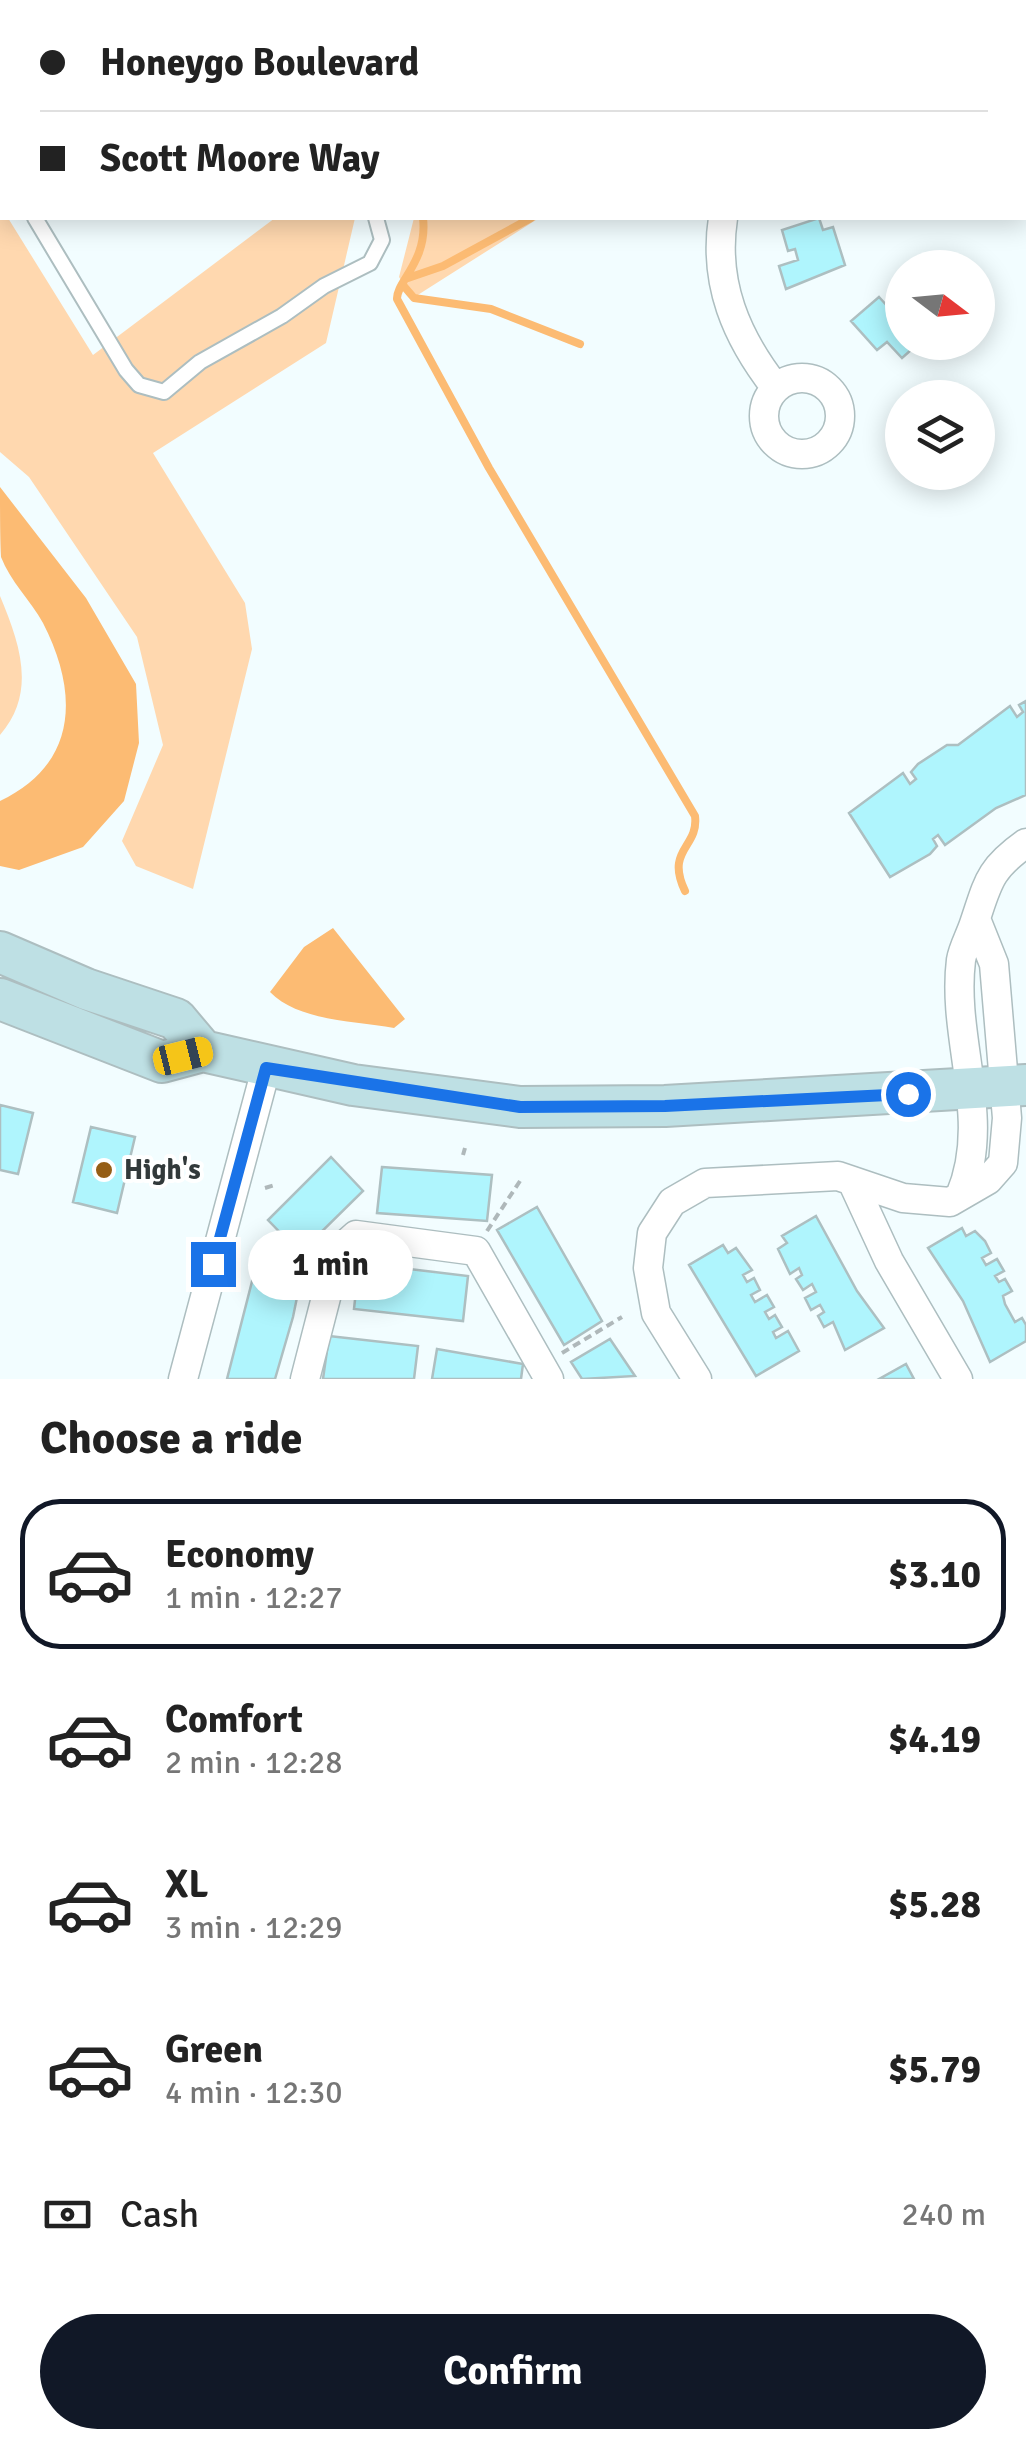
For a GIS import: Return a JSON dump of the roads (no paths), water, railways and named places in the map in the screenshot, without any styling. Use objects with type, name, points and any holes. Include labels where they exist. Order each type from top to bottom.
[{"type":"main road","points":[[0,952],[86,989],[176,1019],[203,1051]]},
{"type":"main road","points":[[0,999],[162,1062],[203,1051],[266,1068],[520,1107],[685,1105],[1001,1087]]},
{"type":"street","points":[[723,220],[720,270],[727,303],[742,336],[776,388]]},
{"type":"street","points":[[1001,1087],[964,1010],[961,959],[989,879],[1006,858],[1026,843]]},
{"type":"street","points":[[697,1379],[656,1312],[648,1268],[652,1232],[672,1202],[705,1182],[838,1176],[935,1203],[960,1196],[973,1166],[976,1137],[1001,1087],[994,964],[976,919]]},
{"type":"street","points":[[183,1379],[266,1068]]},
{"type":"street","points":[[852,1181],[890,1261],[958,1379]]},
{"type":"street","points":[[304,1379],[338,1252],[356,1235],[476,1250],[552,1369]]},
{"type":"lane","points":[[36,220],[126,370],[139,386],[164,392],[200,362],[282,316],[324,286],[370,264],[382,240],[377,220]]},
{"type":"lane","points":[[964,1010],[997,1006]]},
{"type":"waterway","points":[[423,220],[421,246],[397,299],[489,468],[695,816],[695,827],[680,857],[685,891]]},
{"type":"waterway","points":[[408,278],[443,266],[527,220]]},
{"type":"waterway","points":[[402,284],[414,298],[491,309],[580,344]]},
{"type":"place","name":"High's","points":[[104,1170]]}]
